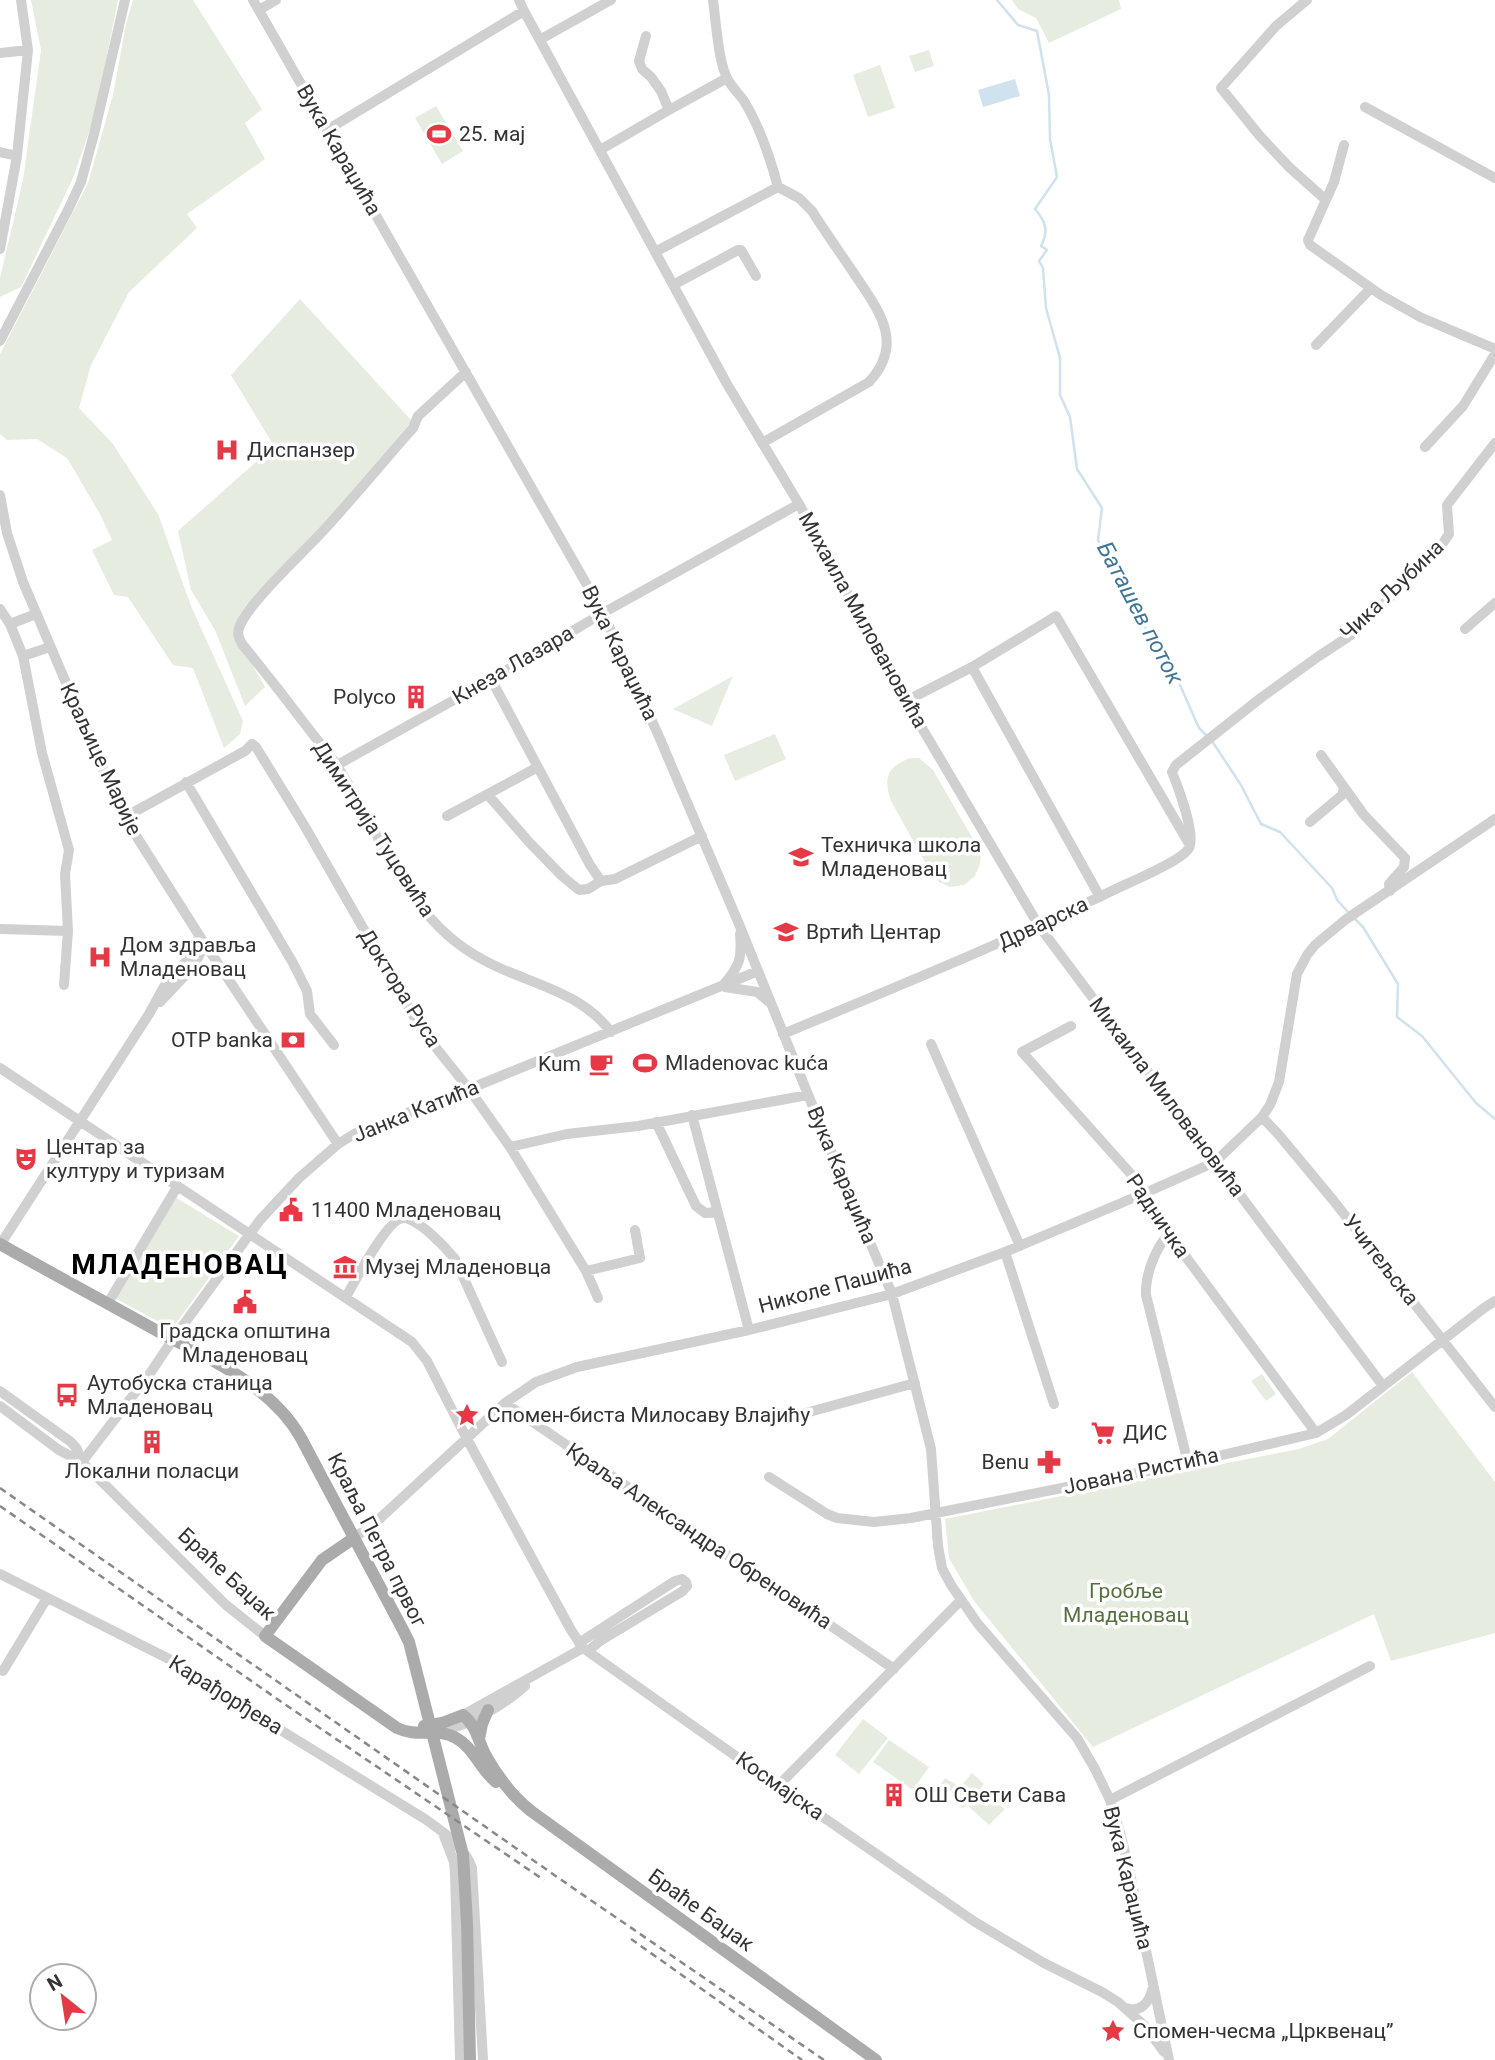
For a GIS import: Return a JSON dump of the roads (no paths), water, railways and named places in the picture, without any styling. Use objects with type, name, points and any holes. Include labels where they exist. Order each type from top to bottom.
[{"type":"main road","name":"Краља Петра првог","points":[[0,1244],[173,1339],[262,1393],[293,1423],[311,1454],[409,1642],[463,1855],[470,2060]]},
{"type":"main road","name":"Николе Пашића","points":[[265,1636],[322,1560],[354,1538]]},
{"type":"main road","name":"Браће Баџак","points":[[265,1636],[397,1728],[409,1733],[438,1732],[456,1737],[493,1779],[507,1788],[531,1811],[876,2060]]},
{"type":"main road","points":[[479,1739],[488,1710]]},
{"type":"main road","name":"Браће Баџак","points":[[465,1720],[507,1788]]},
{"type":"main road","points":[[393,1724],[430,1725],[465,1720],[468,1748]]},
{"type":"street","points":[[0,249],[17,156],[28,50],[21,0]]},
{"type":"street","points":[[0,341],[4,322],[68,211],[80,181],[94,134],[125,0]]},
{"type":"street","name":"Вука Караџића","points":[[253,0],[603,613],[657,732],[892,1294],[932,1449],[941,1564],[961,1600],[986,1633],[1077,1738],[1110,1800],[1127,1859],[1169,2060]]},
{"type":"street","points":[[259,10],[276,0]]},
{"type":"street","name":"Михаила Миловановића","points":[[519,0],[727,384],[799,504],[906,701],[1039,926],[1214,1161],[1275,1238],[1383,1386]]},
{"type":"street","points":[[541,39],[611,0]]},
{"type":"street","points":[[713,0],[727,78],[744,101],[757,127],[778,187],[799,198],[812,211],[879,311],[885,325],[887,345],[881,365],[869,382],[762,443]]},
{"type":"street","points":[[1303,1],[1276,26],[1221,88],[1274,151],[1326,200]]},
{"type":"street","points":[[327,130],[524,11]]},
{"type":"street","points":[[646,36],[639,61],[642,69],[661,91],[669,110]]},
{"type":"street","points":[[0,53],[28,50]]},
{"type":"street","points":[[600,150],[727,78]]},
{"type":"street","points":[[1364,107],[1495,177]]},
{"type":"street","points":[[1344,145],[1334,182],[1308,240],[1310,245],[1371,288],[1420,317],[1495,352],[1463,406],[1425,447]]},
{"type":"street","points":[[0,152],[17,156]]},
{"type":"street","points":[[654,252],[778,187]]},
{"type":"street","points":[[673,285],[738,250],[741,250],[756,276]]},
{"type":"street","points":[[1316,345],[1371,288]]},
{"type":"street","name":"Димитрија Туцовића","points":[[466,372],[418,416],[413,428],[257,602],[239,627],[238,636],[337,765],[414,896],[439,927],[488,962],[569,996],[595,1014],[611,1032]]},
{"type":"street","name":"Чика Љубина","points":[[1190,844],[1183,800],[1172,772],[1176,765],[1262,697],[1365,623],[1443,543],[1449,534],[1447,505],[1495,443]]},
{"type":"street","name":"Краљице Марије","points":[[0,495],[14,558],[115,799],[201,938],[338,1143]]},
{"type":"street","name":"Кнеза Лазара","points":[[337,765],[799,504]]},
{"type":"street","points":[[1465,629],[1495,603]]},
{"type":"street","points":[[0,609],[10,624],[23,656],[42,753],[69,850],[65,874],[68,930],[64,985]]},
{"type":"street","points":[[10,624],[36,614]]},
{"type":"street","points":[[906,701],[972,667],[1056,616],[1190,844]]},
{"type":"street","points":[[23,656],[50,647]]},
{"type":"street","points":[[972,667],[1100,897]]},
{"type":"street","points":[[491,679],[601,881]]},
{"type":"street","name":"Доктора Руса","points":[[186,782],[245,751],[252,744],[260,752],[421,1029],[469,1089],[510,1147],[586,1271],[598,1298]]},
{"type":"street","points":[[1321,755],[1374,827],[1405,858],[1404,867],[1390,884],[1390,891]]},
{"type":"street","points":[[447,816],[538,767]]},
{"type":"street","points":[[125,817],[186,782],[293,963],[307,991],[310,1014],[334,1045]]},
{"type":"street","points":[[1310,822],[1342,795],[1344,788]]},
{"type":"street","points":[[488,794],[496,806],[562,876],[579,890],[589,889],[601,881],[615,879],[702,836]]},
{"type":"street","points":[[1390,891],[1495,820]]},
{"type":"street","name":"Дрварска","points":[[783,1034],[1039,926],[1164,866],[1186,852],[1190,844]]},
{"type":"street","name":"Николе Пашића","points":[[354,1538],[376,1522],[505,1403],[536,1382],[577,1367],[749,1330],[892,1294],[1020,1246],[1214,1161],[1262,1117],[1270,1105],[1279,1082],[1297,974],[1307,955],[1345,920],[1390,891]]},
{"type":"street","points":[[721,986],[737,968],[741,956],[739,925]]},
{"type":"street","points":[[0,929],[68,930]]},
{"type":"street","points":[[149,1014],[193,967],[202,950],[201,938]]},
{"type":"street","points":[[0,1244],[165,985],[195,951],[201,938]]},
{"type":"street","points":[[193,967],[206,962],[219,965]]},
{"type":"street","name":"Јанка Катића","points":[[82,1462],[135,1394],[249,1235],[286,1191],[338,1143],[356,1133],[758,971]]},
{"type":"street","points":[[721,986],[757,992],[771,1004]]},
{"type":"street","name":"Радничка","points":[[1071,1026],[1022,1052],[1138,1182],[1169,1234],[1316,1433]]},
{"type":"street","points":[[931,1044],[1020,1246]]},
{"type":"street","points":[[0,1068],[412,1342],[427,1362],[467,1439]]},
{"type":"street","points":[[510,1147],[567,1134],[638,1126],[808,1095]]},
{"type":"street","points":[[692,1115],[749,1330]]},
{"type":"street","name":"Учитељска","points":[[1262,1117],[1333,1200],[1495,1407]]},
{"type":"street","points":[[656,1122],[696,1206],[705,1213],[717,1212]]},
{"type":"street","points":[[108,1303],[177,1187]]},
{"type":"street","points":[[346,1297],[375,1247],[393,1224],[400,1219],[407,1219],[430,1233],[455,1259],[502,1362]]},
{"type":"street","points":[[586,1271],[640,1258],[635,1230]]},
{"type":"street","points":[[1169,1234],[1150,1267],[1145,1285],[1188,1463]]},
{"type":"street","points":[[1005,1252],[1054,1404]]},
{"type":"street","name":"Јована Ристића","points":[[769,1477],[827,1514],[837,1518],[874,1522],[936,1514],[1188,1463],[1316,1433],[1346,1415],[1495,1301]]},
{"type":"street","points":[[780,1420],[915,1383]]},
{"type":"street","name":"Браће Баџак","points":[[0,1391],[71,1442],[82,1462]]},
{"type":"street","name":"Краља Александра Обреновића","points":[[505,1403],[894,1669]]},
{"type":"street","name":"Браће Баџак","points":[[0,1406],[59,1450],[82,1462],[226,1605],[265,1636]]},
{"type":"street","name":"Космајска","points":[[467,1439],[583,1647],[987,1930],[1102,1992],[1125,2008],[1150,2031],[1169,2060]]},
{"type":"street","name":"Карађорђева","points":[[0,1574],[177,1663],[214,1689],[425,1819],[464,1853],[472,1868],[483,2060]]},
{"type":"street","points":[[465,1720],[583,1647],[675,1581],[682,1579],[686,1582],[687,1586],[683,1591],[600,1641],[583,1647]]},
{"type":"street","points":[[3,1671],[47,1598]]},
{"type":"street","points":[[778,1786],[961,1600]]},
{"type":"street","points":[[1110,1800],[1370,1666]]},
{"type":"street","points":[[438,1732],[488,1710],[522,1688],[532,1677]]},
{"type":"street","points":[[442,1832],[456,1873],[460,2060]]},
{"type":"street","points":[[1125,2008],[1137,2010],[1142,2006],[1150,1998],[1153,1985]]},
{"type":"water","points":[[1015,79],[1020,96],[983,107],[978,90]]},
{"type":"waterway","name":"Баташев поток","points":[[997,0],[1018,25],[1037,31],[1049,95],[1050,139],[1057,177],[1035,209],[1045,227],[1041,246],[1047,250],[1039,261],[1043,268],[1046,308],[1060,358],[1060,395],[1070,417],[1077,469],[1102,508],[1098,540],[1104,554],[1120,566],[1125,586],[1149,635],[1165,651],[1199,728],[1208,737]]},
{"type":"waterway","name":"Баташев поток","points":[[1212,741],[1241,785],[1261,824],[1280,832],[1332,888],[1337,900],[1349,913]]},
{"type":"waterway","name":"Баташев поток","points":[[1354,918],[1363,927],[1398,984],[1397,1017],[1422,1036],[1476,1103],[1495,1119]]},
{"type":"railway","points":[[0,1488],[824,2060]]},
{"type":"railway","points":[[0,1506],[544,1880]]},
{"type":"railway","points":[[631,1939],[802,2060]]},
{"type":"place","name":"25. мај","points":[[439,134]]},
{"type":"place","name":"Диспанзер","points":[[227,450]]},
{"type":"place","name":"Polyco","points":[[416,697]]},
{"type":"place","name":"Техничка школа Младеновац","points":[[801,857]]},
{"type":"place","name":"Вртић Центар","points":[[786,932]]},
{"type":"place","name":"Дом здравља Младеновац","points":[[100,957]]},
{"type":"place","name":"OTP banka","points":[[293,1040]]},
{"type":"place","name":"Mladenovac kuća","points":[[645,1063]]},
{"type":"place","name":"Kum","points":[[601,1064]]},
{"type":"place","name":"Центар за културу и туризам","points":[[26,1159]]},
{"type":"place","name":"11400 Младеновац","points":[[291,1210]]},
{"type":"place","name":"Музеј Младеновца","points":[[345,1267]]},
{"type":"place","name":"Градска општина Младеновац","points":[[245,1302]]},
{"type":"place","name":"Аутобуска станица Младеновац","points":[[67,1395]]},
{"type":"place","name":"Спомен-биста Милосаву Влајићу","points":[[467,1415]]},
{"type":"place","name":"ДИС","points":[[1103,1433]]},
{"type":"place","name":"Локални поласци","points":[[152,1442]]},
{"type":"place","name":"Benu","points":[[1049,1462]]},
{"type":"place","name":"ОШ Свети Сава","points":[[894,1795]]},
{"type":"place","name":"Спомен-чесма „Црквенац”","points":[[1113,2031]]},
{"type":"district","name":"МЛАДЕНОВАЦ","points":[[180,1264]]},
{"type":"park label","name":"Гробље Младеновац","points":[[1126,1603]]}]
